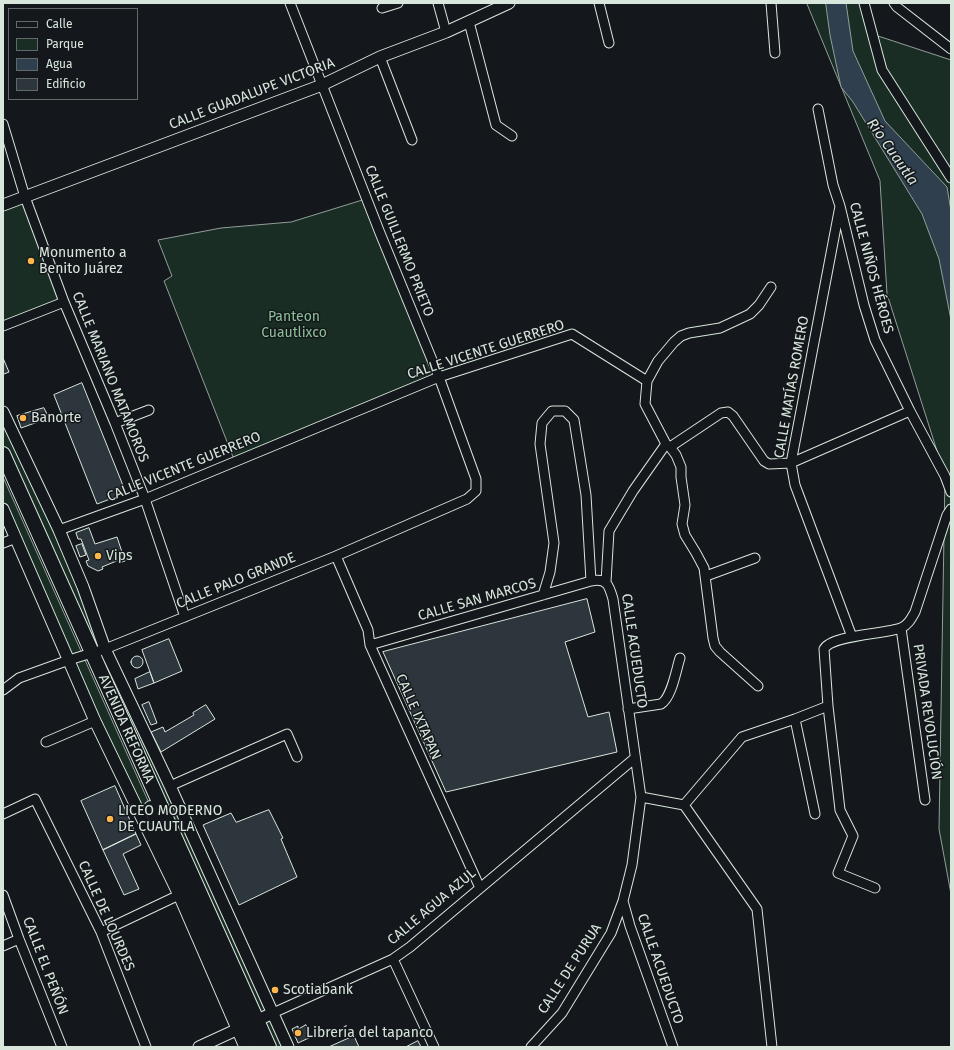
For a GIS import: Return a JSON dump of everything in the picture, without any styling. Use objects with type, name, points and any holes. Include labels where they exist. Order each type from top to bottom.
[{"type":"main road","name":"AVENIDA REFORMA","points":[[3,454],[93,652],[247,1024],[258,1047]]},
{"type":"main road","name":"AVENIDA REFORMA","points":[[3,477],[93,652]]},
{"type":"main road","name":"AVENIDA REFORMA","points":[[247,1024],[269,1047]]},
{"type":"street","name":"CALLE GUILLERMO PRIETO","points":[[290,3],[439,377],[476,479],[476,491]]},
{"type":"street","points":[[382,8],[398,3]]},
{"type":"street","points":[[438,3],[446,32]]},
{"type":"street","name":"CALLE GUADALUPE VICTORIA","points":[[3,205],[322,85],[380,57],[446,32],[509,3]]},
{"type":"street","points":[[599,3],[609,43]]},
{"type":"street","points":[[771,3],[775,52]]},
{"type":"street","points":[[864,3],[882,70],[951,178]]},
{"type":"street","points":[[894,3],[897,7],[951,49]]},
{"type":"street","points":[[468,22],[496,125],[512,136]]},
{"type":"street","points":[[380,57],[412,140]]},
{"type":"street","name":"CALLE NIÑOS HÉROES","points":[[818,109],[832,185],[840,206],[864,305],[875,340],[910,411],[945,476],[951,492]]},
{"type":"street","name":"CALLE MARIANO MATAMOROS","points":[[3,124],[25,197],[64,302],[145,499],[185,617]]},
{"type":"street","name":"CALLE MATÍAS ROMERO","points":[[840,206],[790,463],[795,485],[852,637]]},
{"type":"street","points":[[758,686],[715,646],[704,568],[685,535],[682,524],[685,505],[681,467],[676,455],[668,445],[645,404],[647,381],[658,360],[674,342],[681,336],[689,333],[720,328],[750,314],[759,305],[771,287]]},
{"type":"street","points":[[3,326],[64,302]]},
{"type":"street","name":"CALLE VICENTE GUERRERO","points":[[59,530],[145,499],[439,377],[572,334],[647,381]]},
{"type":"street","points":[[115,423],[149,410]]},
{"type":"street","points":[[544,595],[550,572],[554,543],[540,444],[542,423],[552,411],[565,411],[574,420],[586,495],[591,581]]},
{"type":"street","points":[[606,582],[609,531],[633,491],[668,445],[721,413],[728,412],[733,416],[764,461],[769,464],[790,463],[910,411]]},
{"type":"street","points":[[3,412],[59,530],[83,587],[93,652],[170,786],[288,1047]]},
{"type":"street","name":"CALLE PALO GRANDE","points":[[3,690],[20,678],[185,617],[336,556],[467,499],[476,491]]},
{"type":"street","points":[[3,509],[95,721],[179,895],[247,1024],[245,1047]]},
{"type":"street","points":[[875,888],[838,873],[853,836],[840,810],[828,706],[824,649],[829,643],[901,628],[910,622],[915,612],[947,515],[951,509]]},
{"type":"street","points":[[3,543],[16,538]]},
{"type":"street","name":"CALLE IXTAPAN","points":[[336,556],[368,630],[370,645],[480,888]]},
{"type":"street","points":[[706,576],[755,558]]},
{"type":"street","name":"CALLE ACUEDUCTO","points":[[591,581],[598,580],[606,582],[614,599],[635,758]]},
{"type":"street","name":"CALLE SAN MARCOS","points":[[370,645],[591,581]]},
{"type":"street","name":"PRIVADA REVOLUCIÓN","points":[[901,628],[925,800]]},
{"type":"street","points":[[628,709],[661,704],[665,701],[669,694],[680,658]]},
{"type":"street","points":[[684,805],[742,737],[828,706]]},
{"type":"street","points":[[795,719],[815,814]]},
{"type":"street","points":[[46,742],[95,721]]},
{"type":"street","points":[[170,786],[287,734],[297,757]]},
{"type":"street","name":"CALLE AGUA AZUL","points":[[199,1047],[393,959],[410,947],[635,758]]},
{"type":"street","name":"CALLE DE PURUA","points":[[531,1047],[562,1013],[611,933],[623,901],[632,866],[641,797],[635,758]]},
{"type":"street","points":[[641,797],[684,805],[757,909],[772,1047]]},
{"type":"street","name":"CALLE DE LOURDES","points":[[3,814],[35,800],[101,932],[146,1047]]},
{"type":"street","name":"CALLE EL PEÑÓN","points":[[3,895],[62,1047]]},
{"type":"street","points":[[101,932],[179,895]]},
{"type":"street","name":"CALLE ACUEDUCTO","points":[[623,901],[630,926],[673,1047]]},
{"type":"street","points":[[3,946],[19,939]]},
{"type":"street","points":[[393,959],[434,1047]]},
{"type":"green space","points":[[807,3],[865,3],[872,34],[951,60],[951,894],[939,829],[945,476],[887,294],[880,181]]},
{"type":"green space","points":[[25,197],[64,302],[3,326],[3,205]]},
{"type":"green space","name":"Panteon Cuautlixco","points":[[367,199],[439,377],[235,462],[164,281],[172,276],[158,240],[221,228],[291,222]]},
{"type":"green space","points":[[3,412],[83,587],[288,1047],[269,1047],[3,454]]},
{"type":"green space","points":[[3,477],[231,986],[245,1047],[3,509]]},
{"type":"water","name":"Río Cuautla","points":[[826,3],[846,3],[853,51],[885,121],[947,187],[951,211],[951,320],[939,259],[922,214],[853,102],[841,87],[830,35]]},
{"type":"building","points":[[3,358],[9,372],[4,374],[3,374]]},
{"type":"building","points":[[82,383],[126,493],[97,504],[54,395]]},
{"type":"building","points":[[44,408],[49,418],[21,428],[17,416]]},
{"type":"building","points":[[89,528],[95,544],[117,537],[125,561],[119,563],[119,560],[102,567],[103,569],[98,571],[88,566],[86,561],[89,560],[81,539],[78,539],[76,533]]},
{"type":"building","points":[[82,544],[86,555],[80,557],[76,546]]},
{"type":"building","points":[[587,599],[595,632],[565,642],[588,717],[609,712],[617,752],[446,792],[383,652]]},
{"type":"building","points":[[169,639],[182,671],[154,683],[142,650]]},
{"type":"building","points":[[139,656],[142,657],[142,667],[135,668],[132,667],[131,660],[132,657]]},
{"type":"building","points":[[150,672],[154,683],[138,689],[135,679]]},
{"type":"building","points":[[149,702],[157,723],[151,725],[142,705]]},
{"type":"building","points":[[206,705],[215,719],[161,752],[151,732],[163,727],[165,732],[194,715],[193,713]]},
{"type":"building","points":[[115,786],[136,834],[103,850],[81,801]]},
{"type":"building","points":[[269,810],[283,838],[281,839],[297,877],[239,905],[203,825],[231,813],[236,822]]},
{"type":"building","points":[[136,834],[141,845],[123,854],[139,889],[124,895],[103,850]]},
{"type":"building","points":[[306,1025],[311,1037],[298,1043],[292,1029],[298,1026],[298,1029]]},
{"type":"building","points":[[354,1036],[359,1047],[329,1047]]},
{"type":"building","points":[[418,1041],[421,1047],[406,1047]]},
{"type":"place","name":"Monumento a Benito Juárez","points":[[31,261]]},
{"type":"place","name":"Banorte","points":[[23,418]]},
{"type":"place","name":"Vips","points":[[98,556]]},
{"type":"place","name":"LICEO MODERNO DE CUAUTLA","points":[[110,819]]},
{"type":"place","name":"Scotiabank","points":[[275,990]]},
{"type":"place","name":"Librería del tapanco","points":[[298,1033]]}]
